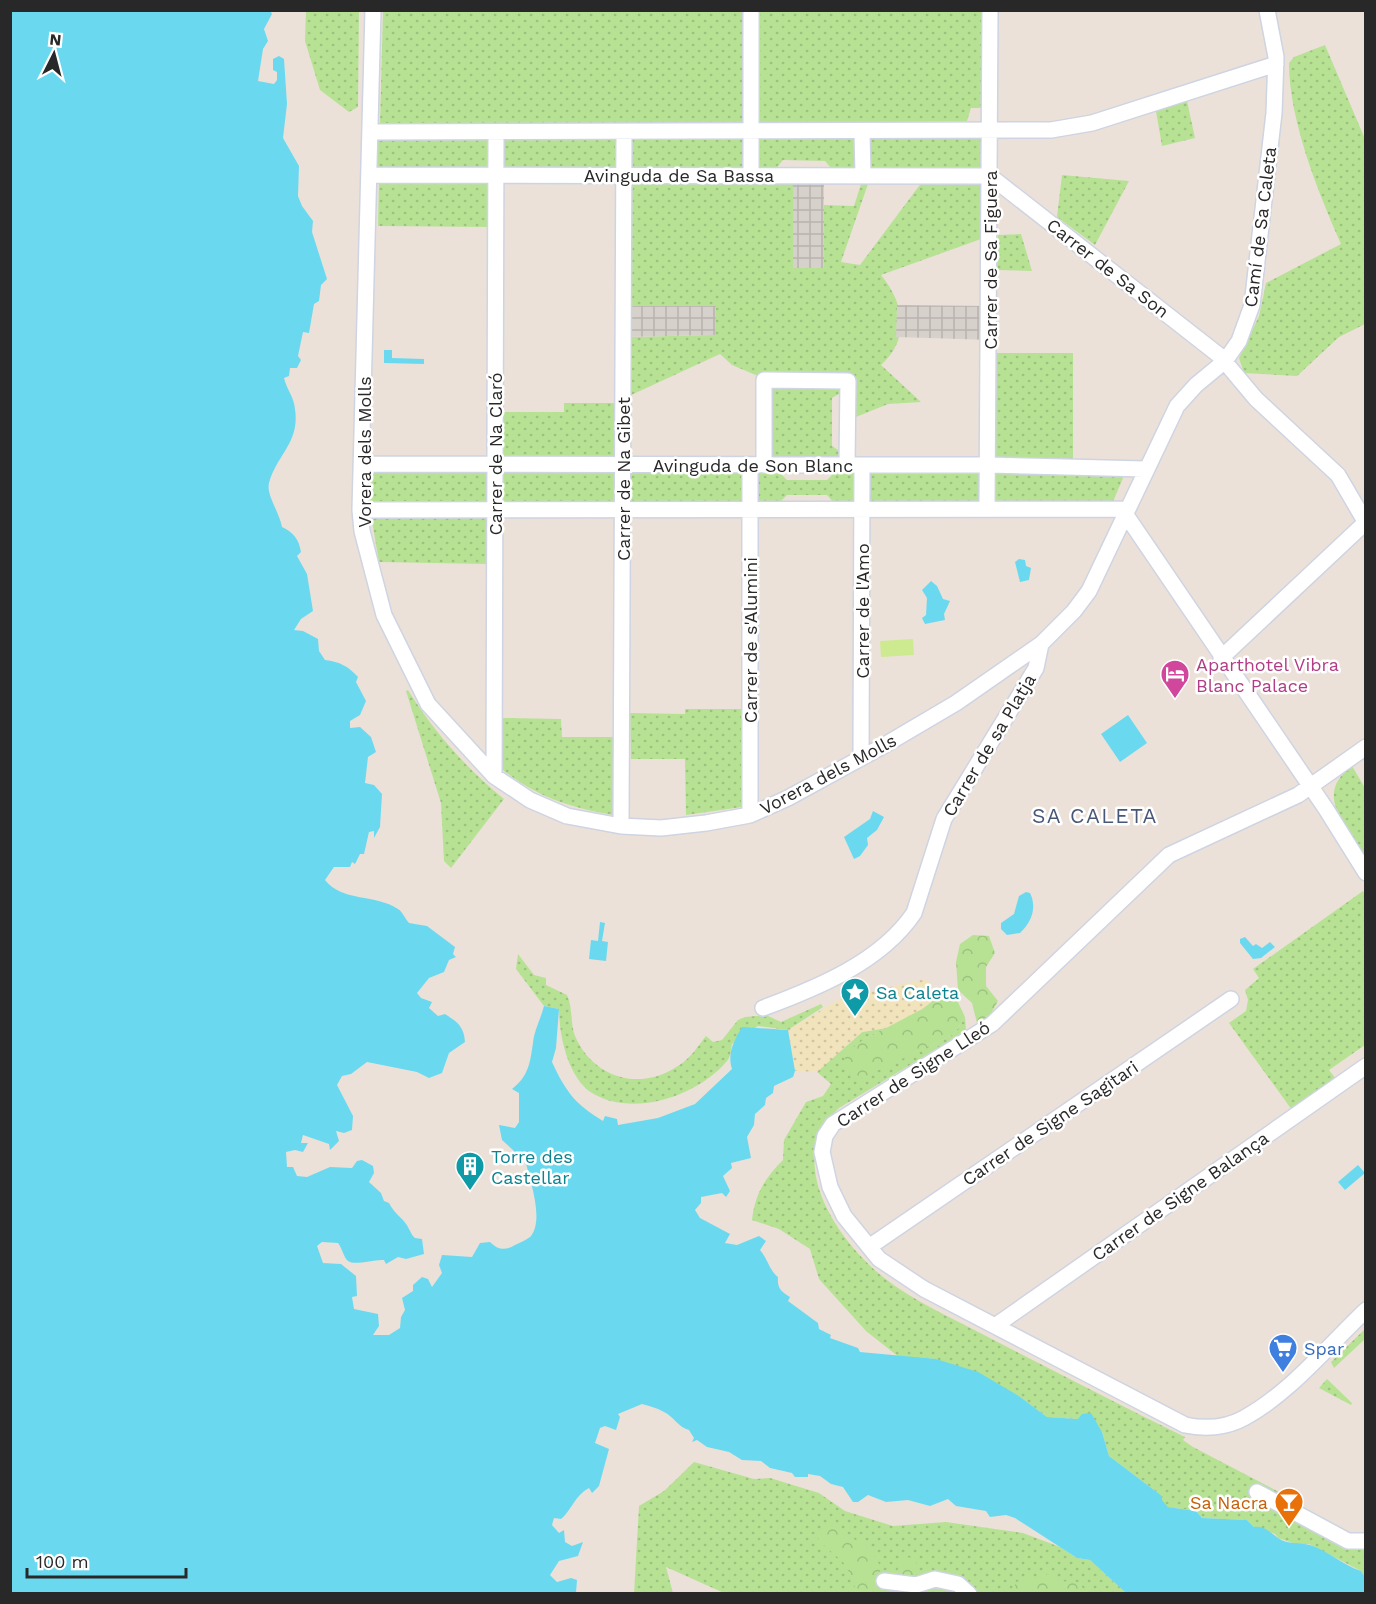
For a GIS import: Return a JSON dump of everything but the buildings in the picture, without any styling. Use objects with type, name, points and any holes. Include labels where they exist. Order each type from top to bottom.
[{"type":"street","name":"Vorera dels Molls","points":[[374,10],[360,510],[362,531],[384,615],[428,704],[494,776],[530,800],[567,816],[621,826],[662,828],[750,815],[789,798],[956,703],[1041,644],[1067,619],[1089,591],[1127,512]]},
{"type":"street","points":[[751,10],[751,175]]},
{"type":"street","name":"Carrer de Sa Figuera","points":[[987,509],[990,10]]},
{"type":"street","name":"Camí de Sa Caleta","points":[[1127,512],[1145,469],[1177,406],[1196,385],[1225,361],[1239,340],[1252,305],[1274,113],[1275,41],[1267,10]]},
{"type":"street","points":[[371,132],[990,132],[1051,130],[1092,123],[1276,64]]},
{"type":"street","name":"Carrer de Na Claró","points":[[494,776],[496,132]]},
{"type":"street","name":"Carrer de Na Gibet","points":[[621,826],[624,132]]},
{"type":"street","points":[[862,132],[863,175]]},
{"type":"street","name":"Avinguda de Sa Bassa","points":[[369,175],[990,176]]},
{"type":"street","name":"Carrer de Sa Son","points":[[990,176],[1225,361],[1256,399],[1338,475],[1365,523]]},
{"type":"street","name":"Carrer de l'Amo","points":[[757,465],[765,380],[848,381],[855,465],[862,509],[861,758]]},
{"type":"street","name":"Avinguda de Son Blanc","points":[[362,464],[989,465],[1145,469]]},
{"type":"street","name":"Carrer de s'Alumini","points":[[750,815],[750,509],[757,465]]},
{"type":"street","points":[[360,510],[987,509],[1127,512],[1221,658],[1311,787],[1365,873]]},
{"type":"street","points":[[1221,658],[1365,523]]},
{"type":"street","name":"Carrer de sa Platja","points":[[763,1008],[834,977],[885,944],[903,928],[914,913],[944,819],[1036,668],[1041,644]]},
{"type":"street","name":"Carrer de Signe Lleó","points":[[1365,747],[1311,787],[1169,855],[992,1024],[833,1124],[825,1136],[822,1152],[825,1173],[844,1216],[879,1259],[924,1289],[1185,1425],[1220,1427],[1243,1419],[1274,1397],[1365,1310]]},
{"type":"street","name":"Carrer de Signe Sagitari","points":[[869,1247],[1231,999]]},
{"type":"street","name":"Carrer de Signe Balança","points":[[995,1326],[1365,1066]]},
{"type":"street","points":[[1257,1492],[1348,1541],[1365,1541]]},
{"type":"street","points":[[884,1581],[916,1585],[935,1579],[958,1584],[969,1593]]},
{"type":"green space","points":[[306,11],[359,11],[358,107],[349,112],[320,90],[305,41]]},
{"type":"green space","points":[[383,11],[743,11],[743,125],[380,124]]},
{"type":"green space","points":[[758,11],[982,11],[984,108],[971,108],[967,121],[757,124]]},
{"type":"green space","points":[[1325,45],[1365,139],[1365,324],[1339,337],[1297,376],[1244,373],[1239,358],[1259,316],[1266,283],[1341,244],[1306,155],[1290,85],[1289,63],[1294,57]]},
{"type":"green space","points":[[1187,101],[1195,138],[1162,146],[1156,111]]},
{"type":"green space","points":[[378,136],[982,138],[984,170],[832,169],[825,161],[783,160],[775,170],[377,168]]},
{"type":"green space","points":[[1062,175],[1129,181],[1095,245],[1057,217]]},
{"type":"green space","points":[[379,181],[488,181],[488,227],[378,226]]},
{"type":"green space","points":[[632,181],[793,183],[793,263],[824,263],[824,205],[854,206],[862,181],[869,181],[841,262],[860,265],[922,182],[981,182],[981,239],[881,275],[895,297],[901,320],[897,343],[891,355],[881,365],[921,402],[888,404],[851,419],[844,391],[832,398],[832,446],[844,454],[843,457],[767,458],[758,376],[732,365],[720,354],[629,396],[629,337],[711,335],[712,306],[630,306]]},
{"type":"green space","points":[[1021,234],[1032,271],[997,270],[998,235]]},
{"type":"green space","points":[[997,353],[1073,353],[1073,460],[995,459]]},
{"type":"green space","points":[[564,403],[614,403],[614,458],[505,458],[503,456],[504,412],[564,412]]},
{"type":"green space","points":[[853,470],[856,473],[853,503],[834,503],[827,495],[787,495],[779,503],[755,501],[758,472],[778,471],[787,480],[827,480],[836,471]]},
{"type":"green space","points":[[371,471],[486,471],[489,474],[489,500],[486,502],[371,502],[368,498]]},
{"type":"green space","points":[[613,471],[616,475],[617,500],[614,503],[503,502],[500,499],[501,472]]},
{"type":"green space","points":[[740,471],[744,475],[743,501],[741,502],[630,502],[628,500],[628,476],[631,472]]},
{"type":"green space","points":[[871,471],[980,471],[983,476],[980,504],[869,503],[867,474]]},
{"type":"green space","points":[[998,472],[1121,475],[1123,478],[1112,504],[997,503],[994,500],[994,475]]},
{"type":"green space","points":[[371,516],[486,516],[487,564],[379,562]]},
{"type":"green space","points":[[913,639],[914,655],[881,657],[880,641]]},
{"type":"green space","points":[[408,690],[452,749],[504,799],[451,868],[444,861],[441,803],[406,691]]},
{"type":"green space","points":[[685,709],[741,709],[742,807],[686,815],[685,759],[631,759],[630,713],[685,714]]},
{"type":"green space","points":[[503,718],[561,719],[562,737],[615,737],[613,815],[555,800],[503,770]]},
{"type":"green space","points":[[1352,766],[1365,788],[1365,855],[1342,821],[1334,799],[1335,788],[1341,777]]},
{"type":"green space","points":[[1363,891],[1366,895],[1365,1045],[1329,1070],[1336,1079],[1292,1110],[1229,1023],[1246,1011],[1248,1000],[1245,990],[1259,978],[1253,969]]},
{"type":"green space","points":[[973,935],[989,936],[995,953],[986,967],[986,986],[998,1001],[988,1019],[977,1023],[972,1003],[958,990],[956,962],[960,944]]},
{"type":"green space","points":[[518,954],[534,975],[546,978],[546,985],[567,995],[573,1031],[583,1050],[593,1062],[605,1071],[633,1079],[663,1074],[678,1066],[694,1052],[706,1036],[713,1042],[722,1040],[738,1020],[745,1017],[766,1015],[781,1022],[821,1004],[823,1007],[788,1030],[758,1026],[732,1044],[728,1059],[715,1073],[682,1093],[664,1100],[645,1103],[608,1100],[592,1093],[577,1077],[566,1055],[559,1009],[544,1006],[516,969]]},
{"type":"green space","points":[[947,994],[958,1002],[965,1017],[954,1034],[860,1079],[844,1064],[846,1053],[864,1039],[922,1009],[939,996]]},
{"type":"green space","points":[[965,1017],[966,1031],[839,1108],[823,1128],[815,1151],[815,1174],[822,1197],[833,1220],[848,1242],[883,1277],[946,1316],[1185,1437],[1183,1440],[1193,1447],[1283,1494],[1280,1501],[1348,1532],[1365,1534],[1365,1577],[1361,1571],[1309,1544],[1296,1544],[1278,1538],[1275,1534],[1254,1527],[1247,1520],[1202,1518],[1196,1511],[1168,1507],[1161,1500],[1162,1496],[1109,1456],[1102,1432],[1078,1419],[1047,1417],[1019,1396],[936,1359],[899,1357],[866,1331],[819,1279],[810,1249],[779,1229],[752,1220],[758,1194],[771,1173],[783,1160],[784,1140],[806,1102],[823,1096],[831,1084],[817,1072],[862,1032],[886,1028],[864,1039],[860,1078],[954,1034]]},
{"type":"green space","points":[[1365,1329],[1365,1339],[1334,1368],[1331,1362]]},
{"type":"green space","points":[[1327,1379],[1352,1403],[1351,1405],[1319,1388]]},
{"type":"green space","points":[[694,1462],[754,1479],[770,1478],[819,1493],[845,1511],[893,1526],[946,1522],[1023,1533],[1060,1547],[1077,1558],[1090,1560],[1126,1593],[724,1593],[666,1567],[673,1593],[634,1594],[639,1506],[664,1491]]},
{"type":"green space","points":[[827,1523],[869,1548],[881,1567],[877,1587],[870,1593],[851,1593],[856,1584],[843,1562],[818,1540],[821,1527]]},
{"type":"green space","points":[[900,1558],[915,1559],[918,1570],[914,1581],[897,1573]]},
{"type":"green space","points":[[1048,1574],[1056,1581],[1079,1582],[1086,1593],[1012,1593],[1016,1582]]},
{"type":"sand","name":"Sa Caleta","points":[[926,979],[939,996],[922,1009],[886,1028],[862,1032],[817,1072],[795,1071],[788,1030],[841,998]]},
{"type":"shaded area","points":[[793,175],[824,175],[824,268],[793,268]]},
{"type":"shaded area","points":[[897,305],[990,306],[990,340],[896,337]]},
{"type":"shaded area","points":[[630,306],[716,306],[715,335],[623,337]]},
{"type":"water","points":[[11,10],[270,10],[272,14],[264,29],[268,41],[263,49],[258,81],[274,84],[277,80],[277,72],[273,70],[273,59],[279,56],[284,59],[287,104],[283,138],[299,166],[298,196],[313,221],[312,232],[327,279],[321,285],[319,301],[314,304],[309,333],[303,332],[298,356],[301,360],[297,368],[290,368],[289,376],[284,378],[294,405],[296,421],[291,440],[273,473],[269,488],[282,527],[289,531],[299,543],[301,552],[297,556],[307,574],[313,611],[301,619],[294,630],[303,631],[318,639],[319,651],[325,660],[343,665],[358,677],[356,682],[366,701],[360,715],[350,721],[350,728],[360,727],[371,737],[376,752],[368,757],[365,783],[374,785],[382,794],[380,827],[374,838],[374,831],[369,832],[364,854],[360,854],[355,864],[352,862],[350,867],[334,867],[325,880],[340,892],[389,904],[400,910],[409,923],[427,926],[455,947],[453,954],[456,957],[449,960],[444,972],[429,978],[417,993],[421,998],[432,1002],[429,1008],[438,1016],[445,1014],[459,1025],[465,1042],[449,1053],[442,1073],[429,1078],[417,1072],[367,1062],[351,1074],[342,1076],[337,1085],[353,1116],[352,1130],[344,1133],[336,1131],[339,1141],[330,1150],[329,1144],[303,1135],[301,1143],[308,1143],[303,1152],[295,1150],[286,1152],[287,1167],[293,1167],[297,1176],[307,1177],[330,1167],[352,1168],[357,1161],[362,1160],[373,1166],[374,1173],[369,1182],[405,1222],[414,1237],[422,1239],[424,1254],[406,1259],[398,1257],[386,1264],[384,1260],[355,1263],[348,1261],[338,1243],[322,1242],[317,1246],[323,1263],[341,1264],[356,1276],[357,1296],[352,1297],[354,1309],[378,1314],[379,1326],[373,1335],[389,1335],[400,1328],[401,1317],[405,1310],[402,1298],[413,1291],[413,1285],[422,1277],[428,1279],[432,1287],[442,1273],[439,1265],[442,1255],[472,1257],[480,1243],[490,1242],[496,1247],[505,1249],[531,1236],[535,1228],[536,1208],[524,1155],[512,1159],[514,1151],[502,1140],[499,1125],[515,1128],[519,1122],[519,1093],[512,1089],[522,1079],[528,1068],[544,1006],[559,1009],[556,1048],[552,1062],[562,1081],[585,1109],[603,1121],[605,1116],[617,1119],[618,1125],[658,1118],[695,1104],[732,1069],[731,1052],[742,1027],[788,1030],[795,1071],[793,1077],[774,1086],[773,1093],[766,1098],[765,1105],[755,1114],[754,1125],[747,1137],[751,1158],[731,1163],[732,1168],[723,1176],[730,1191],[726,1197],[722,1193],[701,1197],[701,1203],[695,1210],[700,1218],[730,1234],[725,1243],[737,1245],[759,1236],[766,1241],[760,1250],[778,1277],[780,1289],[790,1297],[788,1301],[818,1323],[819,1329],[831,1335],[830,1338],[858,1348],[860,1352],[936,1359],[978,1372],[1019,1396],[1047,1417],[1078,1419],[1082,1414],[1091,1413],[1102,1432],[1109,1456],[1162,1496],[1162,1500],[1168,1507],[1196,1511],[1202,1518],[1247,1520],[1254,1527],[1264,1528],[1282,1540],[1317,1548],[1361,1571],[1365,1577],[1365,1593],[1126,1593],[1090,1560],[1077,1558],[1015,1518],[1006,1515],[990,1517],[986,1511],[956,1506],[948,1499],[930,1506],[908,1500],[886,1502],[868,1495],[858,1502],[853,1502],[843,1487],[831,1484],[820,1476],[808,1474],[808,1477],[795,1477],[792,1473],[770,1468],[761,1461],[742,1460],[729,1452],[707,1447],[697,1440],[692,1442],[694,1438],[689,1430],[682,1427],[671,1416],[642,1404],[618,1414],[620,1417],[616,1430],[605,1426],[600,1428],[595,1443],[609,1449],[599,1486],[592,1493],[589,1488],[584,1491],[561,1519],[554,1518],[552,1525],[559,1533],[564,1530],[565,1542],[572,1546],[583,1542],[578,1556],[559,1561],[550,1575],[557,1582],[571,1578],[577,1580],[576,1593],[11,1593]]},
{"type":"water","points":[[384,350],[392,350],[392,358],[424,359],[424,364],[384,363]]},
{"type":"water","points":[[1019,559],[1025,560],[1026,566],[1031,568],[1029,580],[1020,582],[1015,562]]},
{"type":"water","points":[[931,581],[937,586],[943,599],[950,601],[944,614],[945,620],[925,624],[922,618],[926,615],[927,598],[922,590]]},
{"type":"water","points":[[1128,715],[1147,743],[1120,762],[1101,734]]},
{"type":"water","points":[[873,811],[884,817],[877,830],[867,838],[868,845],[860,856],[854,859],[844,837],[870,819]]},
{"type":"water","points":[[1026,892],[1030,893],[1033,904],[1028,924],[1020,933],[1007,935],[1001,929],[1001,923],[1014,914],[1019,896]]},
{"type":"water","points":[[600,922],[605,923],[602,941],[608,942],[606,961],[589,959],[591,940],[598,941]]},
{"type":"water","points":[[1245,937],[1253,946],[1256,944],[1262,948],[1270,942],[1275,947],[1261,958],[1253,959],[1240,943],[1240,939]]},
{"type":"water","points":[[1358,1165],[1365,1173],[1345,1190],[1338,1182]]},
{"type":"place","name":"Aparthotel Vibra Blanc Palace","points":[[1175,700]]},
{"type":"place","name":"Sa Caleta","points":[[855,1018]]},
{"type":"place","name":"Torre des Castellar","points":[[470,1192]]},
{"type":"place","name":"Spar","points":[[1283,1374]]},
{"type":"place","name":"Sa Nacra","points":[[1289,1528]]},
{"type":"district","name":"SA CALETA","points":[[1095,815]]}]
